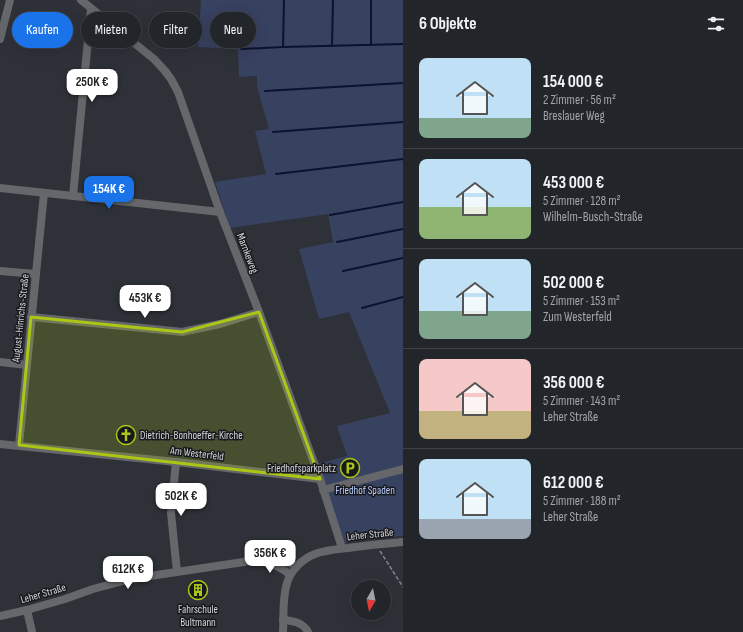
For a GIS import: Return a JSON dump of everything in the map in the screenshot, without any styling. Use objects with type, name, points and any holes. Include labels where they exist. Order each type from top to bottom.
[{"type":"street","points":[[0,39],[10,0]]},
{"type":"street","name":"Marnkeweg","points":[[81,0],[154,59],[171,79],[178,92],[220,212],[259,312],[320,479],[342,548]]},
{"type":"street","points":[[73,196],[91,9]]},
{"type":"street","points":[[0,188],[220,212]]},
{"type":"street","name":"August-Hinrichs-Straße","points":[[19,445],[44,193]]},
{"type":"street","points":[[0,270],[36,274]]},
{"type":"street","points":[[32,317],[182,332],[220,324],[259,312]]},
{"type":"street","points":[[0,362],[27,365]]},
{"type":"street","name":"Am Westerfeld","points":[[0,444],[176,462],[320,479]]},
{"type":"street","points":[[176,462],[170,512],[177,572]]},
{"type":"street","points":[[323,490],[403,469]]},
{"type":"street","name":"Leher Straße","points":[[257,560],[278,566],[290,575],[296,566],[306,558],[316,553],[342,548],[403,542]]},
{"type":"street","name":"Leher Straße","points":[[0,616],[27,610],[123,581],[276,558],[296,566]]},
{"type":"street","points":[[283,632],[284,593],[290,575]]},
{"type":"street","points":[[27,610],[32,632]]},
{"type":"street","points":[[284,620],[301,624],[308,632]]},
{"type":"path","points":[[376,544],[403,587]]},
{"type":"highlighted area","points":[[259,312],[320,479],[19,445],[31,317],[182,332]]},
{"type":"green space","name":"Friedhof Spaden","points":[[201,0],[403,0],[403,536],[370,538],[344,543],[317,464],[347,456],[337,426],[390,413],[349,312],[319,319],[299,249],[333,242],[328,214],[230,228],[215,182],[266,174],[255,131],[269,129],[257,87],[257,76],[239,77],[238,49],[218,48],[256,48],[256,12],[210,12],[210,48],[202,47],[202,12],[200,12]]},
{"type":"waterway","points":[[283,47],[284,0]]},
{"type":"waterway","points":[[332,46],[333,0]]},
{"type":"waterway","points":[[371,0],[371,45]]},
{"type":"waterway","points":[[241,49],[403,44]]},
{"type":"waterway","points":[[265,91],[403,83]]},
{"type":"waterway","points":[[273,132],[403,122]]},
{"type":"waterway","points":[[276,174],[403,159]]},
{"type":"waterway","points":[[330,215],[403,202]]},
{"type":"waterway","points":[[337,242],[403,229]]},
{"type":"waterway","points":[[343,271],[403,258]]},
{"type":"waterway","points":[[362,308],[403,297]]},
{"type":"place","name":"Dietrich-Bonhoeffer-Kirche","points":[[126,435]]},
{"type":"place","name":"Friedhofsparkplatz","points":[[350,468]]},
{"type":"place","name":"Fahrschule Bultmann","points":[[198,590]]}]
